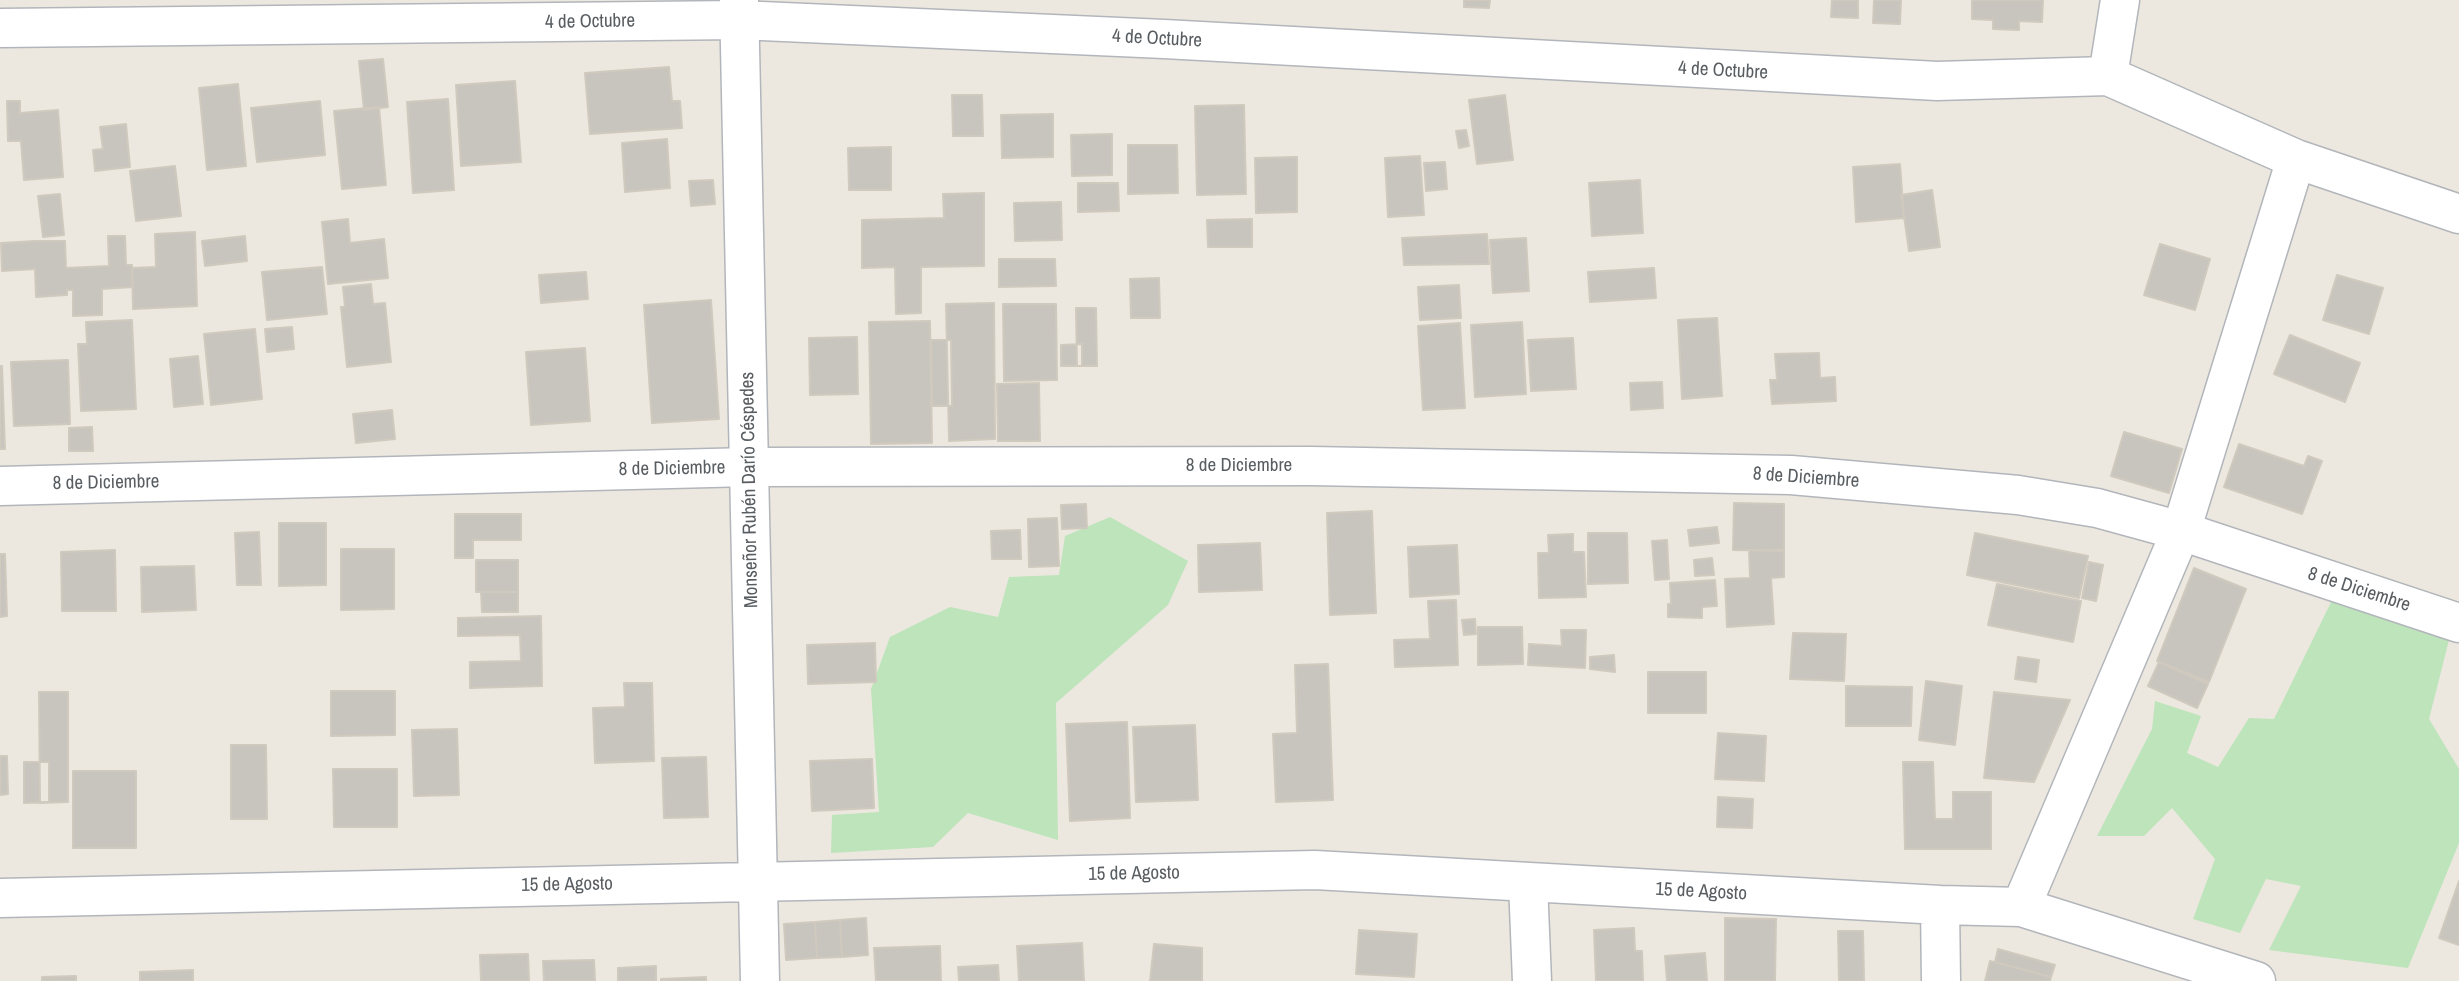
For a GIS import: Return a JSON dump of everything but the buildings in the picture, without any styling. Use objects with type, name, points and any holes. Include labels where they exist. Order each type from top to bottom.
[{"type":"street","points":[[2108,76],[2120,0]]},
{"type":"street","name":"4 de Octubre","points":[[0,28],[342,12],[739,10],[1164,39],[1937,81],[2108,76],[2296,159],[2459,214]]},
{"type":"street","name":"Monseñor Rubén Darío Céspedes","points":[[739,10],[760,981]]},
{"type":"street","points":[[2021,907],[2180,531],[2296,159]]},
{"type":"street","name":"8 de Diciembre","points":[[0,486],[750,467],[1311,466],[1791,475],[2018,495],[2097,508],[2180,531],[2459,623]]},
{"type":"street","name":"15 de Agosto","points":[[0,898],[1315,870],[1940,905],[2021,907],[2256,981]]},
{"type":"street","points":[[1528,883],[1532,981]]},
{"type":"street","points":[[1940,905],[1941,981]]},
{"type":"green space","points":[[1110,517],[1188,561],[1168,605],[1056,703],[1058,840],[968,813],[933,847],[831,853],[832,815],[879,812],[871,689],[890,637],[950,607],[998,617],[1009,577],[1059,575],[1065,536]]},
{"type":"green space","points":[[2335,594],[2449,640],[2429,719],[2459,769],[2459,843],[2408,968],[2269,950],[2301,886],[2266,879],[2240,933],[2193,919],[2215,859],[2172,808],[2144,836],[2097,836],[2152,729],[2155,701],[2201,716],[2187,753],[2218,767],[2249,718],[2274,719]]}]
